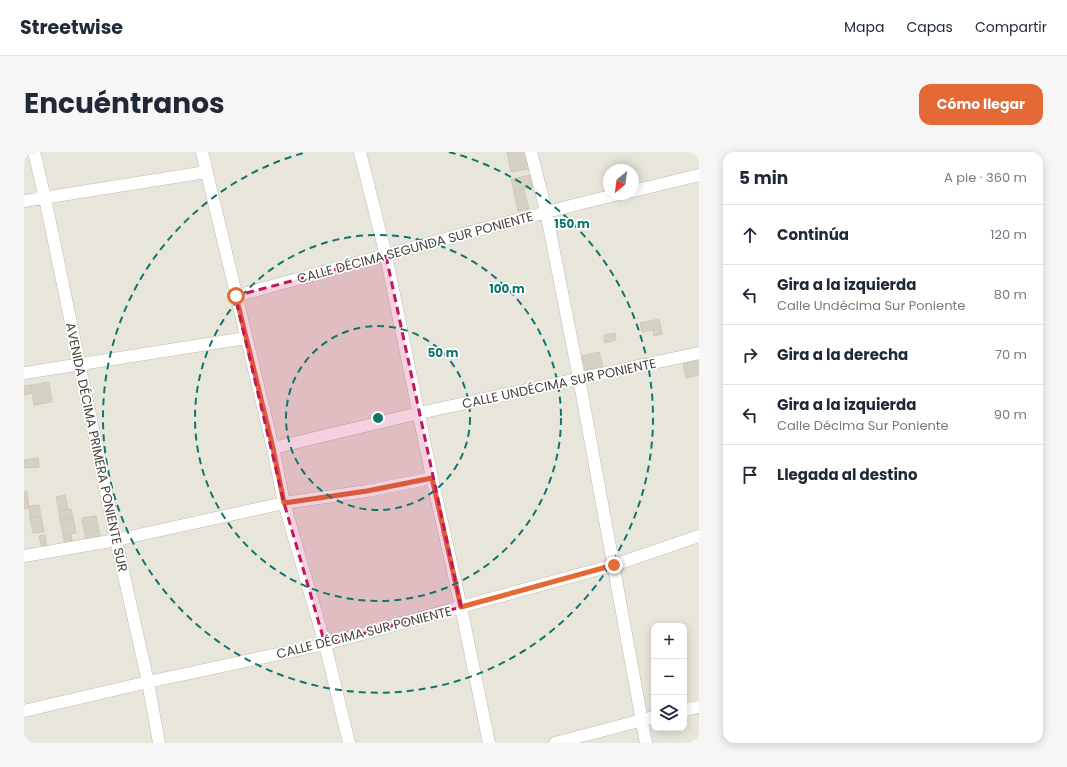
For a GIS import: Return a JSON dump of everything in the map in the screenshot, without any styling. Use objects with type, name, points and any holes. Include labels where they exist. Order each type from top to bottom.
[{"type":"street","name":"AVENIDA DÉCIMA PRIMERA PONIENTE SUR","points":[[34,152],[45,198],[116,540],[148,682],[159,743]]},
{"type":"street","points":[[202,152],[273,448],[284,503],[325,644],[349,743]]},
{"type":"street","points":[[360,152],[386,256],[489,743]]},
{"type":"street","points":[[531,152],[546,211],[579,378],[646,743]]},
{"type":"street","points":[[24,201],[206,172]]},
{"type":"street","points":[[639,190],[699,175]]},
{"type":"street","name":"CALLE DÉCIMA SEGUNDA SUR PONIENTE","points":[[236,296],[546,211],[603,198]]},
{"type":"street","points":[[24,373],[246,338]]},
{"type":"street","name":"CALLE UNDÉCIMA SUR PONIENTE","points":[[273,448],[419,413],[699,353]]},
{"type":"street","points":[[24,556],[116,540],[284,503],[367,491],[432,478]]},
{"type":"street","name":"CALLE DÉCIMA SUR PONIENTE","points":[[24,711],[148,682],[325,644],[614,565],[699,536]]},
{"type":"street","points":[[687,709],[699,707]]},
{"type":"street","points":[[554,743],[651,719]]},
{"type":"highlighted area","points":[[386,256],[461,607],[325,644],[284,503],[235,296]]},
{"type":"shaded area","points":[[24,152],[699,152],[699,743],[24,743]]},
{"type":"building","points":[[507,152],[525,152],[529,169],[511,172]]},
{"type":"building","points":[[531,175],[533,187],[514,191],[511,179]]},
{"type":"building","points":[[524,189],[529,209],[518,211],[514,191]]},
{"type":"building","points":[[659,319],[662,334],[654,336],[653,330],[642,332],[640,323]]},
{"type":"building","points":[[615,333],[616,340],[605,343],[604,335]]},
{"type":"building","points":[[599,352],[603,366],[585,370],[582,356]]},
{"type":"building","points":[[699,359],[699,375],[686,378],[683,362]]},
{"type":"building","points":[[49,382],[52,402],[34,405],[31,385]]},
{"type":"building","points":[[31,385],[32,393],[24,395],[24,386]]},
{"type":"building","points":[[38,458],[39,467],[24,468],[24,460]]},
{"type":"building","points":[[27,491],[29,508],[24,509],[24,492]]},
{"type":"building","points":[[65,495],[68,509],[59,511],[56,497]]},
{"type":"building","points":[[39,505],[41,516],[30,518],[29,506]]},
{"type":"building","points":[[71,509],[73,517],[60,520],[59,511]]},
{"type":"building","points":[[41,516],[44,532],[33,533],[30,518]]},
{"type":"building","points":[[96,516],[101,539],[86,542],[82,518]]},
{"type":"building","points":[[73,517],[76,533],[63,535],[60,520]]},
{"type":"building","points":[[71,534],[73,545],[65,546],[63,535]]},
{"type":"building","points":[[45,535],[47,549],[42,549],[39,536]]},
{"type":"route","points":[[236,296],[273,448],[284,503],[367,491],[432,478],[461,607],[614,565]]}]
